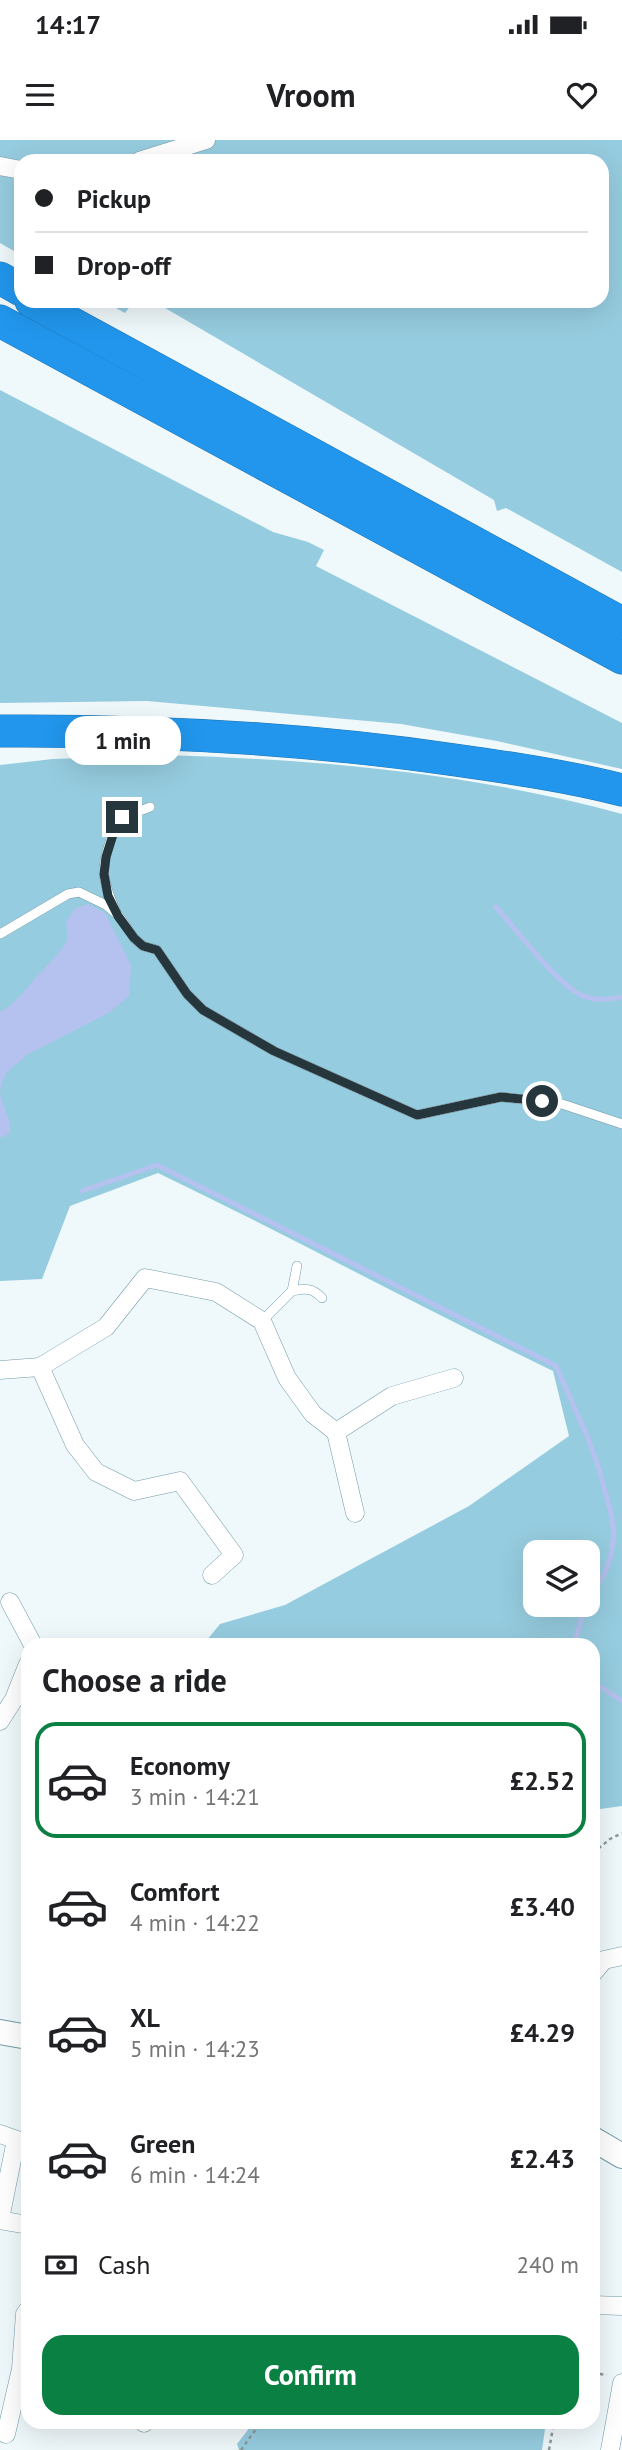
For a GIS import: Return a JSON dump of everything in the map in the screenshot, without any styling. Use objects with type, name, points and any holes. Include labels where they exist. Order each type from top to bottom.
[{"type":"highway","points":[[44,308],[622,623]]},
{"type":"highway","points":[[51,308],[129,354]]},
{"type":"highway","points":[[0,321],[622,658]]},
{"type":"highway","points":[[0,732],[90,731],[320,743],[564,776],[622,790]]},
{"type":"highway","points":[[0,745],[195,736]]},
{"type":"street","points":[[161,154],[206,140]]},
{"type":"street","points":[[0,1370],[40,1367],[106,1327],[145,1278],[216,1292],[262,1321],[287,1378],[313,1414],[336,1433],[355,1513]]},
{"type":"street","points":[[40,1367],[75,1445],[96,1472],[134,1491],[180,1481],[234,1555],[212,1575]]},
{"type":"street","points":[[336,1433],[392,1396],[454,1378]]},
{"type":"street","points":[[10,1602],[29,1638]]},
{"type":"street","points":[[0,1721],[21,1682]]},
{"type":"street","points":[[600,1965],[604,1960],[622,1956]]},
{"type":"street","points":[[0,2032],[21,2036]]},
{"type":"street","points":[[15,2139],[0,2219],[21,2224]]},
{"type":"street","points":[[600,2143],[622,2156]]},
{"type":"street","points":[[600,2305],[622,2306]]},
{"type":"street","points":[[6,2434],[21,2369]]},
{"type":"street","points":[[610,2450],[622,2383]]},
{"type":"lane","points":[[150,807],[122,817],[116,825],[106,857],[104,874],[108,896],[134,938],[143,946],[157,950],[187,994],[203,1010],[274,1051],[417,1115],[501,1097],[562,1104],[622,1124]]},
{"type":"lane","points":[[0,934],[68,894],[79,892],[106,905],[118,916]]},
{"type":"lane","points":[[292,1291],[297,1266]]},
{"type":"lane","points":[[262,1321],[292,1291],[304,1288],[315,1290],[322,1298]]},
{"type":"path","points":[[600,1847],[622,1833]]},
{"type":"path","points":[[241,2450],[256,2429]]},
{"type":"path","points":[[549,2450],[553,2429]]},
{"type":"shaded area","points":[[0,140],[622,140],[622,572],[506,508],[497,511],[494,500],[165,308],[609,308],[609,154],[14,154],[14,251],[0,243]]},
{"type":"shaded area","points":[[116,308],[129,308],[125,313]]},
{"type":"shaded area","points":[[0,390],[273,532],[308,542],[324,550],[316,566],[622,723],[622,769],[497,741],[401,724],[147,701],[0,703]]},
{"type":"shaded area","points":[[160,755],[276,760],[451,778],[622,814],[622,1806],[600,1809],[600,1638],[209,1638],[220,1624],[285,1605],[469,1506],[569,1436],[553,1371],[158,1173],[70,1206],[42,1279],[0,1281],[0,765],[53,759]]},
{"type":"shaded area","points":[[88,904],[105,913],[131,965],[129,996],[110,1012],[27,1055],[7,1072],[0,1093],[0,1012],[18,999],[60,951],[68,940],[66,923],[74,909]]},
{"type":"shaded area","points":[[0,1093],[10,1129],[10,1133],[3,1137],[0,1137]]},
{"type":"shaded area","points":[[249,2429],[545,2429],[542,2450],[239,2450],[237,2444]]},
{"type":"waterway","points":[[496,907],[547,967],[569,987],[589,998],[622,997]]},
{"type":"waterway","points":[[82,1191],[157,1165],[556,1366],[588,1438],[611,1513],[614,1534],[611,1555],[600,1580]]},
{"type":"waterway","points":[[576,1638],[582,1617]]},
{"type":"waterway","points":[[600,1687],[622,1701]]},
{"type":"route","points":[[122,817],[116,825],[106,857],[104,874],[108,896],[134,938],[143,946],[157,950],[187,994],[203,1010],[274,1051],[417,1115],[501,1097],[542,1101]]}]
